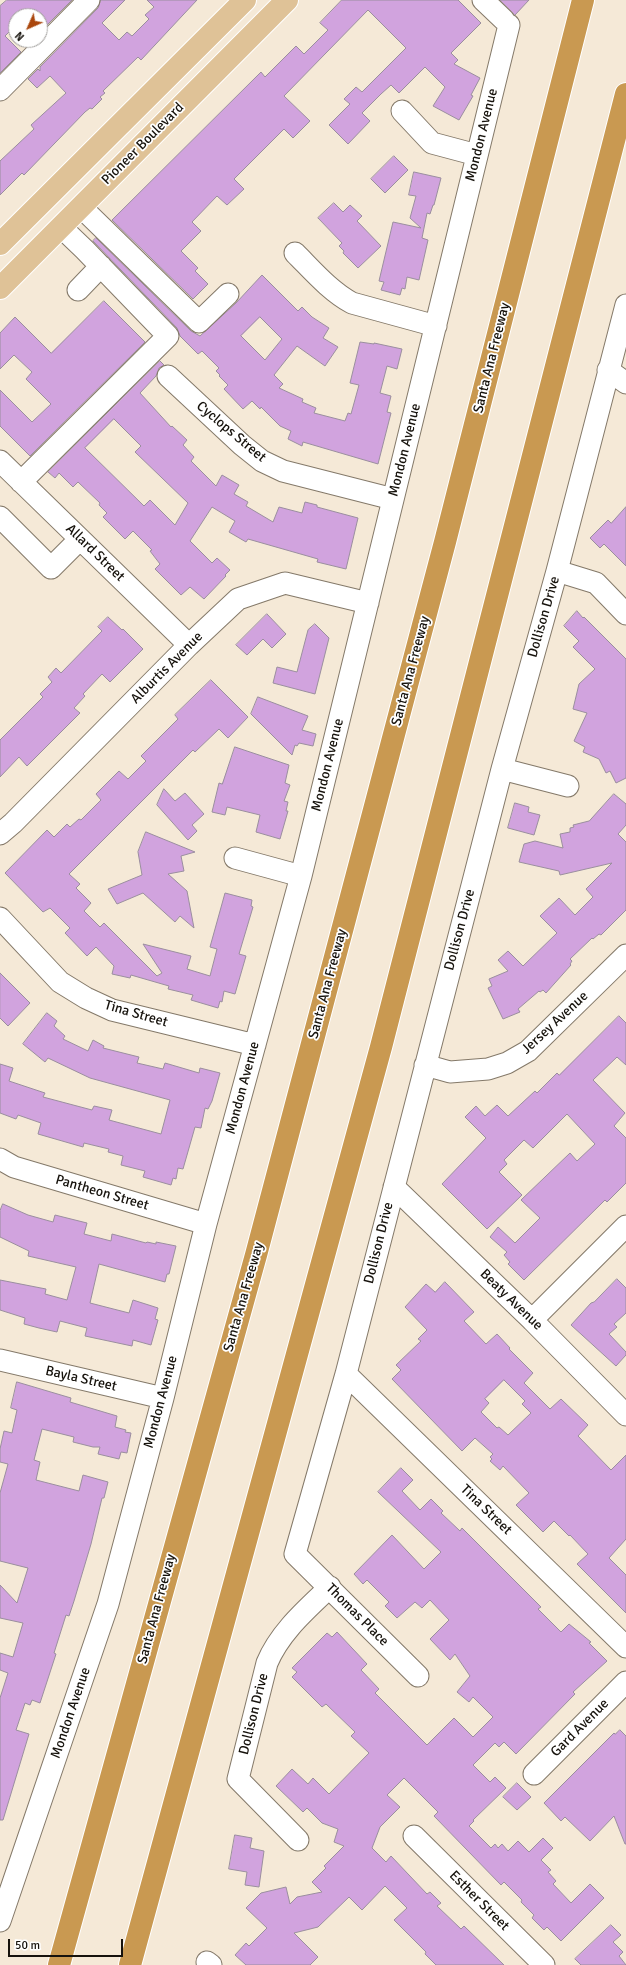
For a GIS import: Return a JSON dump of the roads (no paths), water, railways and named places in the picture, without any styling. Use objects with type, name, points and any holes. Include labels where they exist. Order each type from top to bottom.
[{"type":"highway","name":"Santa Ana Freeway","points":[[58,1965],[256,1255],[449,527],[583,0]]},
{"type":"highway","points":[[130,1965],[381,1047],[626,94]]},
{"type":"main road","points":[[0,244],[245,0]]},
{"type":"main road","name":"Pioneer Boulevard","points":[[0,288],[287,0]]},
{"type":"street","points":[[0,90],[89,0]]},
{"type":"street","name":"Mondon Avenue","points":[[1,1917],[108,1604],[206,1224],[301,876],[436,326],[477,155],[506,22],[483,0]]},
{"type":"street","points":[[402,111],[432,143],[477,155]]},
{"type":"street","points":[[81,207],[199,322],[228,294]]},
{"type":"street","points":[[22,482],[168,336],[101,266],[61,227]]},
{"type":"street","points":[[295,253],[340,297],[352,303],[436,326]]},
{"type":"street","points":[[78,290],[101,266]]},
{"type":"street","name":"Dollison Drive","points":[[295,1554],[346,1374],[502,769],[557,571],[626,305]]},
{"type":"street","points":[[608,370],[626,383]]},
{"type":"street","name":"Cyclops Street","points":[[168,376],[242,445],[262,461],[283,471],[393,499]]},
{"type":"street","name":"Allard Street","points":[[0,461],[189,645]]},
{"type":"street","points":[[0,517],[51,568],[80,539]]},
{"type":"street","points":[[557,571],[596,582],[626,614]]},
{"type":"street","name":"Alburtis Avenue","points":[[0,834],[13,823],[189,645],[238,598],[285,583],[368,603]]},
{"type":"street","points":[[502,769],[568,786]]},
{"type":"street","points":[[234,858],[301,876]]},
{"type":"street","name":"Tina Street","points":[[0,918],[60,982],[86,998],[112,1010],[255,1045]]},
{"type":"street","name":"Jersey Avenue","points":[[425,1065],[450,1072],[488,1069],[507,1063],[528,1051],[626,955]]},
{"type":"street","name":"Pantheon Street","points":[[0,1159],[14,1167],[206,1224]]},
{"type":"street","name":"Beaty Avenue","points":[[394,1187],[532,1320],[626,1415]]},
{"type":"street","points":[[532,1320],[626,1226]]},
{"type":"street","name":"Bayla Street","points":[[0,1360],[162,1398]]},
{"type":"street","name":"Tina Street","points":[[346,1374],[626,1647]]},
{"type":"street","name":"Thomas Place","points":[[295,1554],[330,1587],[418,1676]]},
{"type":"street","name":"Dollison Drive","points":[[298,1840],[238,1779],[267,1663],[274,1647],[283,1634],[330,1587]]},
{"type":"street","name":"Gard Avenue","points":[[534,1774],[626,1682]]},
{"type":"street","name":"Esther Street","points":[[414,1836],[544,1965]]}]
